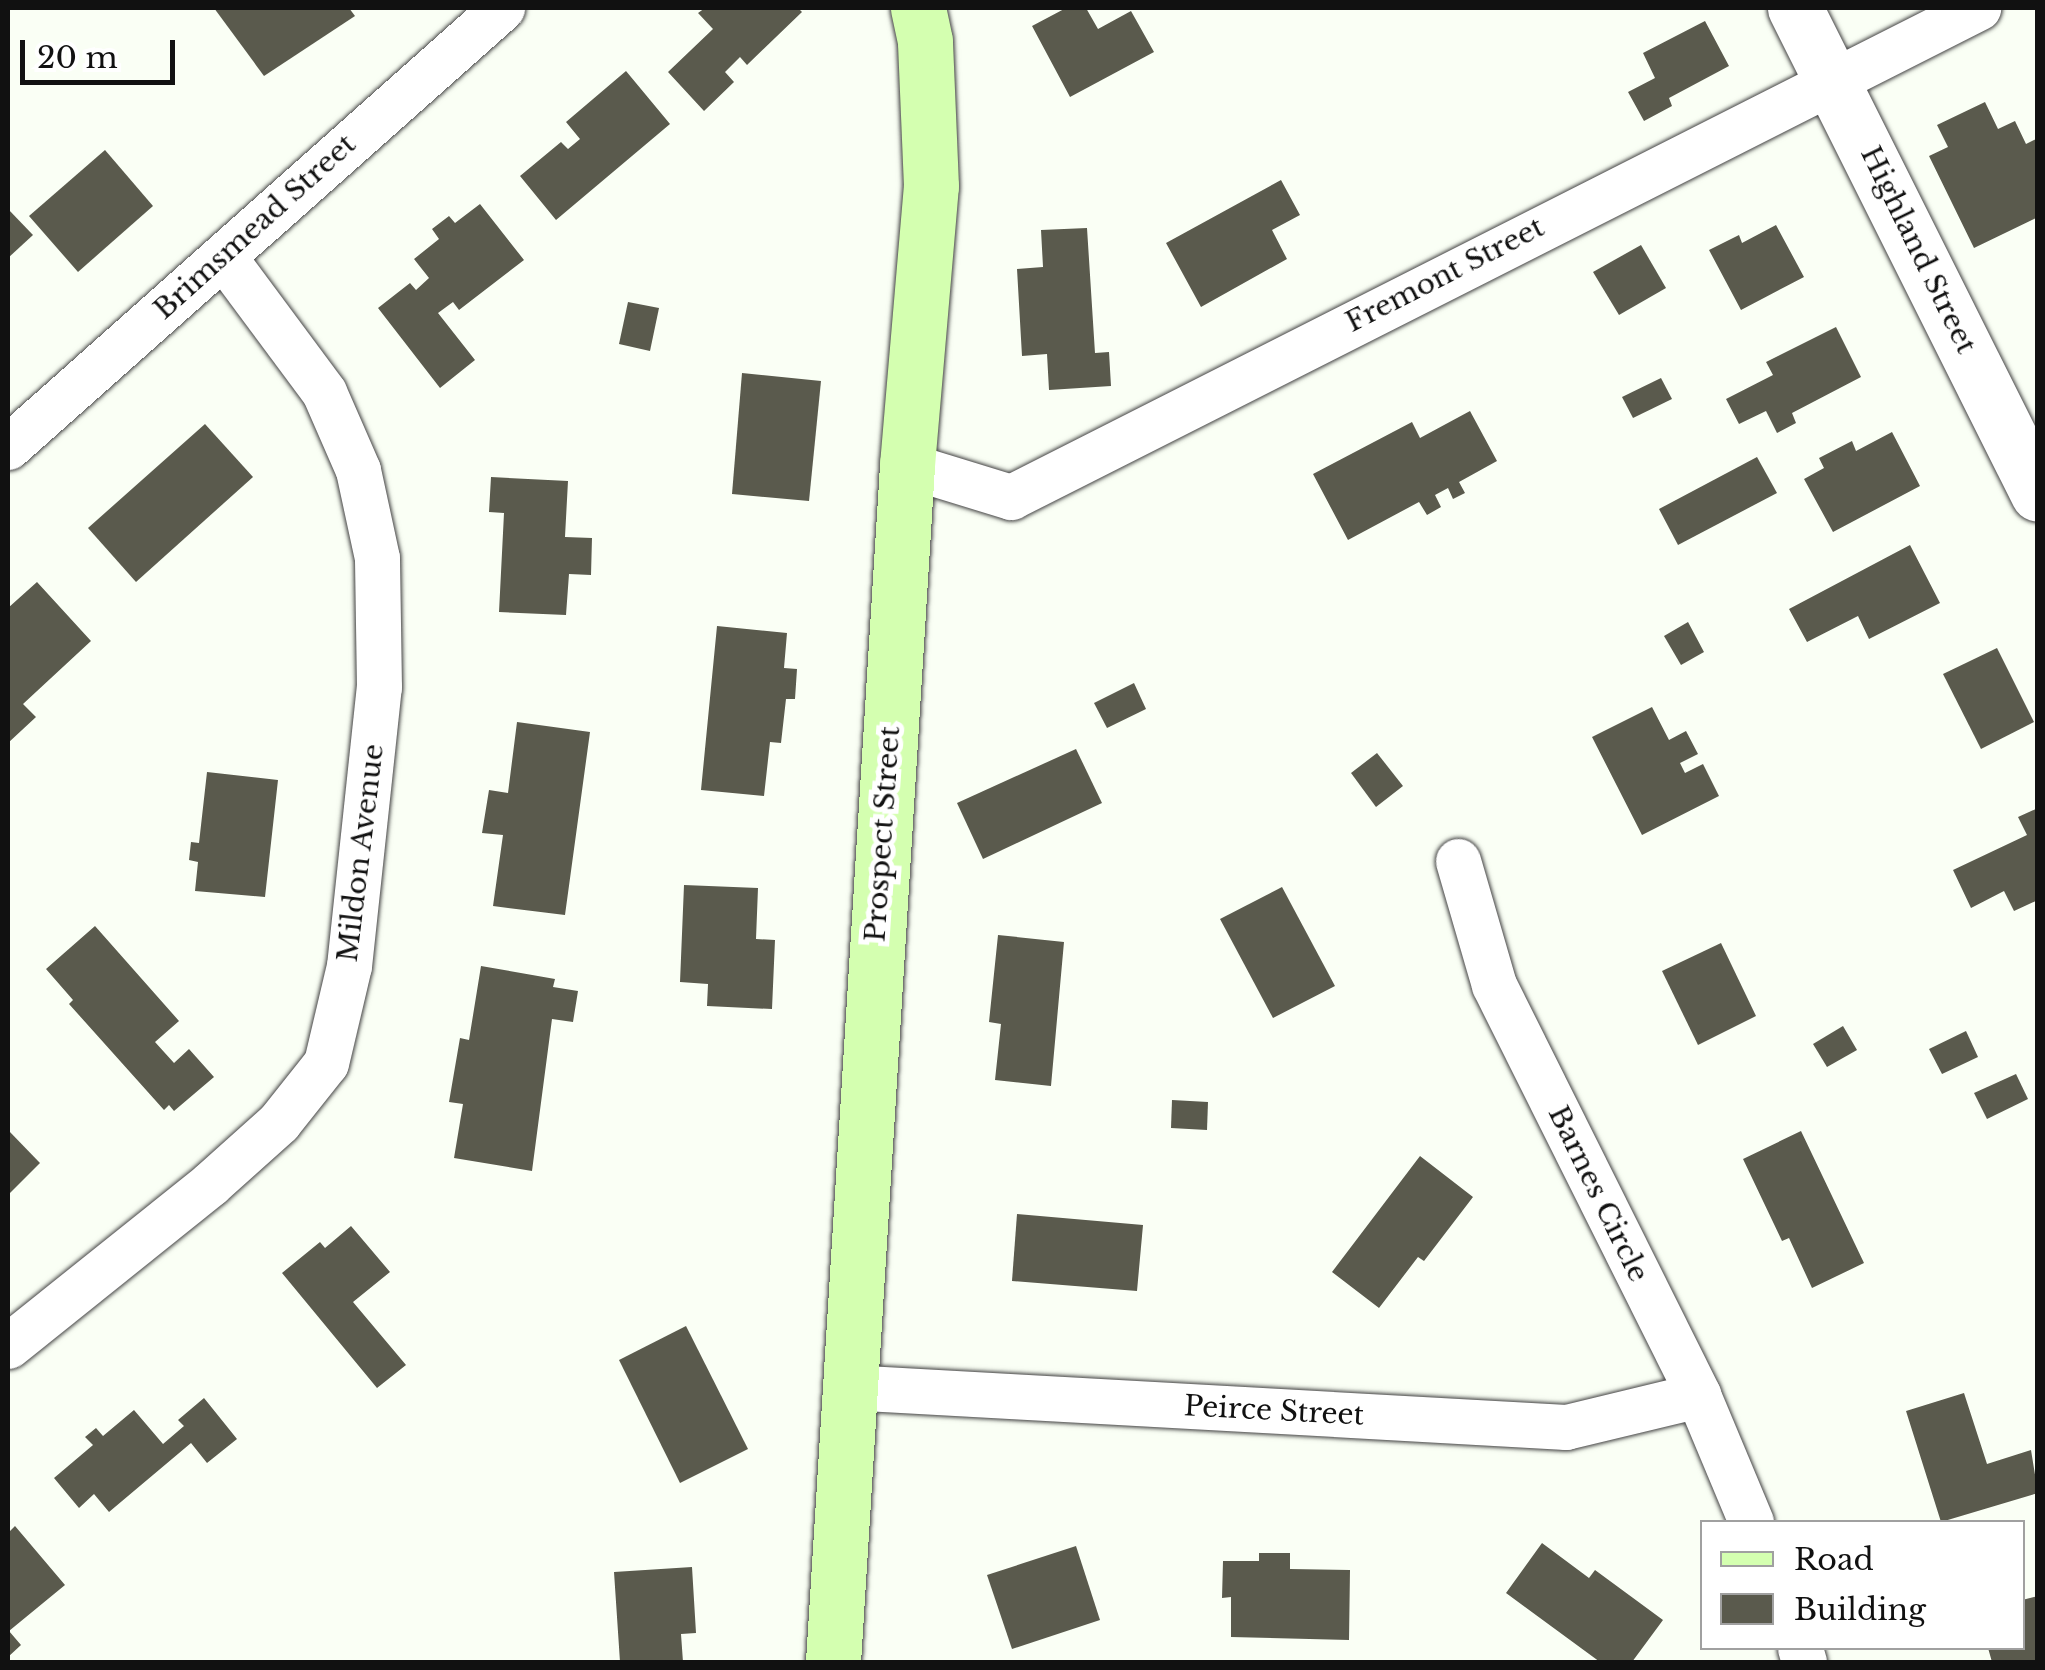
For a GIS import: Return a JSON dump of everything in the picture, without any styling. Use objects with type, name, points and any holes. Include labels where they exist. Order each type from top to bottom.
[{"type":"main road","name":"Prospect Street","points":[[834,1662],[847,1387],[907,465],[930,186],[925,41],[918,8]]},
{"type":"street","name":"Brimsmead Street","points":[[8,447],[502,8]]},
{"type":"street","name":"Highland Street","points":[[1794,8],[1835,82],[2038,494]]},
{"type":"street","name":"Fremont Street","points":[[907,465],[1011,497],[1978,8]]},
{"type":"street","name":"Mildon Avenue","points":[[8,1346],[210,1184],[279,1122],[326,1063],[349,966],[380,687],[377,558],[358,470],[324,392],[224,256]]},
{"type":"street","name":"Barnes Circle","points":[[1458,861],[1494,986],[1698,1396],[1751,1520]]},
{"type":"street","name":"Peirce Street","points":[[847,1387],[1566,1427],[1698,1396]]},
{"type":"building","points":[[214,8],[349,8],[355,16],[264,76]]},
{"type":"building","points":[[705,8],[798,8],[802,12],[747,65],[740,57],[725,72],[734,82],[704,111],[668,72],[713,29],[698,13]]},
{"type":"building","points":[[1066,8],[1086,8],[1098,29],[1131,11],[1154,52],[1070,97],[1032,26]]},
{"type":"building","points":[[1705,21],[1729,66],[1669,98],[1672,106],[1644,121],[1628,92],[1655,78],[1643,53]]},
{"type":"building","points":[[626,71],[670,124],[556,220],[520,176],[561,142],[568,149],[580,139],[566,122]]},
{"type":"building","points":[[1985,102],[1998,129],[2015,121],[2026,144],[2038,138],[2038,217],[1974,248],[1929,156],[1948,147],[1937,125]]},
{"type":"building","points":[[105,150],[153,206],[78,272],[29,216]]},
{"type":"building","points":[[1281,180],[1300,215],[1272,230],[1287,259],[1201,307],[1166,243]]},
{"type":"building","points":[[480,204],[524,260],[459,310],[453,302],[438,313],[475,360],[440,388],[378,308],[410,283],[416,290],[429,278],[414,259],[439,239],[432,229],[449,216],[455,223]]},
{"type":"building","points":[[8,209],[33,235],[8,258]]},
{"type":"building","points":[[1776,225],[1804,277],[1741,310],[1709,250],[1739,235],[1742,243]]},
{"type":"building","points":[[1087,228],[1095,353],[1109,352],[1111,386],[1049,390],[1047,354],[1022,356],[1017,269],[1043,267],[1041,230]]},
{"type":"building","points":[[1641,245],[1666,288],[1619,315],[1593,272]]},
{"type":"building","points":[[628,302],[659,308],[650,351],[619,344]]},
{"type":"building","points":[[1836,327],[1861,377],[1792,413],[1796,423],[1777,433],[1766,411],[1739,424],[1726,399],[1773,375],[1766,362]]},
{"type":"building","points":[[742,373],[821,381],[809,501],[732,494]]},
{"type":"building","points":[[1661,378],[1672,399],[1633,418],[1622,397]]},
{"type":"building","points":[[1470,411],[1497,461],[1459,482],[1465,493],[1453,499],[1448,488],[1435,495],[1441,507],[1427,515],[1419,502],[1348,540],[1313,474],[1412,422],[1420,438]]},
{"type":"building","points":[[205,424],[253,477],[136,582],[88,528]]},
{"type":"building","points":[[1892,432],[1920,486],[1833,532],[1804,479],[1824,468],[1819,458],[1852,441],[1856,451]]},
{"type":"building","points":[[1757,457],[1777,493],[1678,545],[1659,509]]},
{"type":"building","points":[[491,477],[568,481],[565,537],[592,538],[591,575],[569,574],[566,615],[499,612],[504,513],[489,512]]},
{"type":"building","points":[[1910,545],[1940,603],[1869,639],[1858,616],[1807,642],[1789,609]]},
{"type":"building","points":[[37,582],[91,641],[23,704],[36,717],[8,743],[8,608]]},
{"type":"building","points":[[1688,622],[1704,652],[1681,665],[1664,636]]},
{"type":"building","points":[[717,626],[787,633],[784,668],[797,669],[795,699],[786,699],[781,743],[770,742],[764,796],[701,790]]},
{"type":"building","points":[[1997,648],[2034,722],[1981,749],[1943,674]]},
{"type":"building","points":[[1134,683],[1146,709],[1107,728],[1094,703]]},
{"type":"building","points":[[1652,707],[1669,740],[1686,731],[1698,754],[1680,763],[1685,773],[1703,764],[1719,796],[1642,835],[1592,737]]},
{"type":"building","points":[[517,722],[590,732],[565,915],[493,906],[503,835],[482,833],[489,790],[508,793]]},
{"type":"building","points":[[1076,749],[1102,803],[983,859],[957,803]]},
{"type":"building","points":[[1377,753],[1403,786],[1376,807],[1351,773]]},
{"type":"building","points":[[207,772],[278,780],[265,897],[195,891],[198,862],[189,860],[191,842],[199,843]]},
{"type":"building","points":[[2038,808],[2038,900],[2014,911],[2004,891],[1971,908],[1953,870],[2027,835],[2018,817]]},
{"type":"building","points":[[684,885],[758,888],[756,939],[775,940],[772,1009],[707,1006],[708,984],[680,982]]},
{"type":"building","points":[[1282,887],[1335,986],[1273,1018],[1220,919]]},
{"type":"building","points":[[95,926],[179,1021],[155,1042],[174,1063],[189,1049],[214,1077],[174,1111],[169,1105],[164,1110],[69,1004],[73,1000],[46,969]]},
{"type":"building","points":[[998,935],[1064,942],[1051,1086],[995,1080],[1001,1024],[989,1022]]},
{"type":"building","points":[[1721,943],[1756,1016],[1698,1045],[1662,971]]},
{"type":"building","points":[[481,966],[555,979],[553,987],[578,991],[573,1022],[552,1019],[532,1171],[454,1158],[463,1104],[449,1102],[460,1038],[469,1040]]},
{"type":"building","points":[[1843,1026],[1857,1050],[1827,1067],[1813,1044]]},
{"type":"building","points":[[1966,1031],[1978,1057],[1942,1074],[1929,1049]]},
{"type":"building","points":[[2016,1074],[2028,1099],[1987,1119],[1974,1093]]},
{"type":"building","points":[[1172,1100],[1208,1102],[1207,1130],[1171,1128]]},
{"type":"building","points":[[8,1130],[40,1163],[8,1195]]},
{"type":"building","points":[[1801,1131],[1864,1263],[1812,1288],[1789,1238],[1782,1241],[1743,1159]]},
{"type":"building","points":[[1420,1156],[1473,1197],[1424,1261],[1418,1257],[1379,1308],[1332,1272]]},
{"type":"building","points":[[1017,1214],[1143,1225],[1137,1291],[1012,1281]]},
{"type":"building","points":[[351,1226],[390,1272],[353,1302],[406,1365],[377,1388],[282,1273],[320,1242],[325,1248]]},
{"type":"building","points":[[686,1326],[748,1449],[680,1483],[619,1360]]},
{"type":"building","points":[[1964,1393],[1987,1464],[2031,1450],[2038,1493],[1940,1520],[1906,1411]]},
{"type":"building","points":[[204,1398],[237,1439],[207,1463],[191,1443],[109,1512],[94,1494],[79,1508],[54,1478],[93,1445],[85,1437],[96,1428],[103,1436],[134,1410],[163,1444],[184,1426],[178,1420]]},
{"type":"building","points":[[15,1526],[65,1585],[9,1631],[21,1645],[8,1657],[8,1533]]},
{"type":"building","points":[[1542,1543],[1589,1578],[1595,1570],[1663,1620],[1632,1662],[1600,1662],[1506,1593]]},
{"type":"building","points":[[1076,1546],[1100,1620],[1012,1649],[987,1575]]},
{"type":"building","points":[[1259,1553],[1290,1553],[1290,1569],[1350,1570],[1349,1640],[1231,1637],[1231,1597],[1222,1598],[1223,1561],[1259,1561]]},
{"type":"building","points":[[692,1567],[696,1633],[681,1634],[683,1662],[620,1662],[614,1572]]},
{"type":"building","points":[[2038,1596],[2038,1662],[1992,1662],[1989,1650],[2025,1650],[2025,1599]]}]
